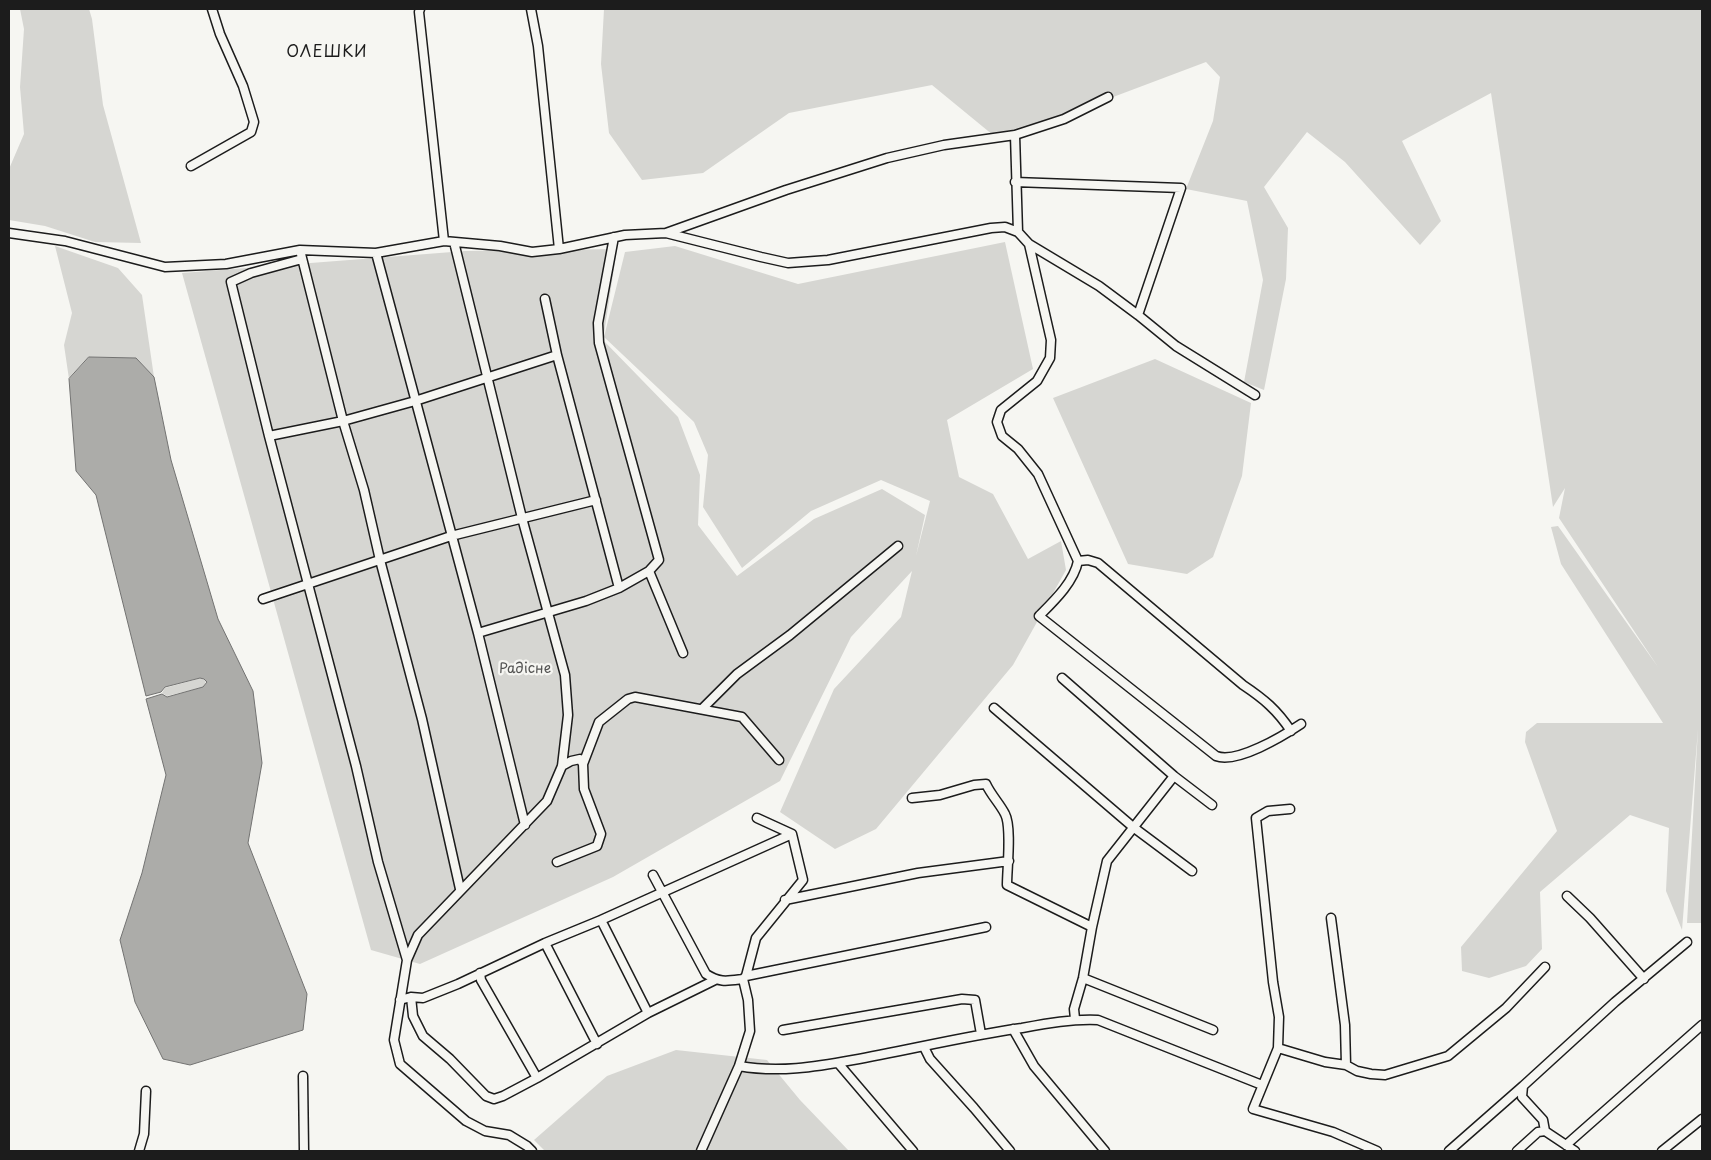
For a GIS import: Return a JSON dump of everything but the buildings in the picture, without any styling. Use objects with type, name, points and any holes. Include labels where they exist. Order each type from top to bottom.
[{"type":"street","points":[[191,166],[251,132],[254,122],[243,86],[220,34],[212,9]]},
{"type":"street","points":[[420,9],[444,241]]},
{"type":"street","points":[[531,9],[538,46],[559,249]]},
{"type":"street","points":[[9,233],[65,241],[165,267],[226,264],[300,250],[376,253],[444,241],[500,246],[532,252],[559,249],[614,237],[666,233],[786,190],[887,158],[944,145],[1014,136],[1064,119],[1108,97]]},
{"type":"street","points":[[1014,136],[1018,232]]},
{"type":"street","points":[[1015,182],[1181,188],[1138,315]]},
{"type":"street","points":[[666,233],[788,262],[828,260],[990,228],[1005,227],[1018,232],[1029,244],[1098,286],[1176,346],[1255,395]]},
{"type":"street","points":[[478,634],[586,601],[618,588],[649,570],[659,560],[599,343],[598,323],[614,237]]},
{"type":"street","points":[[454,242],[522,518],[565,675],[568,715],[562,766],[547,801],[418,935],[407,960],[394,1040],[400,1064],[466,1121],[485,1131],[509,1135],[532,1151]]},
{"type":"street","points":[[1029,244],[1051,340],[1050,358],[1037,381],[1001,410],[997,422],[1002,436],[1018,448],[1038,474],[1078,561],[1077,568],[1067,583],[1039,616],[1216,756],[1223,758],[1235,756],[1266,744],[1301,724]]},
{"type":"street","points":[[300,250],[343,421],[364,490],[380,560],[422,719],[460,890]]},
{"type":"street","points":[[376,253],[478,634],[525,825]]},
{"type":"street","points":[[302,259],[231,282],[269,436],[356,766],[378,862],[407,960]]},
{"type":"street","points":[[545,299],[557,355],[618,588]]},
{"type":"street","points":[[269,436],[343,421],[415,401],[557,355]]},
{"type":"street","points":[[263,599],[451,536],[596,500]]},
{"type":"street","points":[[702,710],[737,674],[790,635],[898,546]]},
{"type":"street","points":[[1078,561],[1088,560],[1098,563],[1243,685],[1265,700],[1282,717],[1291,731]]},
{"type":"street","points":[[649,570],[683,653]]},
{"type":"street","points":[[1062,678],[1174,776],[1212,805]]},
{"type":"street","points":[[557,862],[597,846],[600,840],[601,834],[584,789],[583,764],[599,722],[628,699],[635,697],[742,717],[779,760]]},
{"type":"street","points":[[994,708],[1133,827],[1192,871]]},
{"type":"street","points":[[562,766],[580,759],[583,764]]},
{"type":"street","points":[[1075,1019],[1074,1009],[1083,978],[1107,861],[1174,776]]},
{"type":"street","points":[[912,798],[940,796],[986,784],[1006,816],[1009,861],[1008,885],[1092,927]]},
{"type":"street","points":[[1290,809],[1268,811],[1256,818],[1273,982],[1279,1017],[1278,1048],[1252,1109],[1333,1132],[1377,1151]]},
{"type":"street","points":[[757,818],[792,834]]},
{"type":"street","points":[[400,1000],[411,997],[423,998],[792,834]]},
{"type":"street","points":[[702,1151],[739,1066],[750,1031],[744,977],[756,938],[803,880],[792,834]]},
{"type":"street","points":[[785,900],[918,873],[1009,861]]},
{"type":"street","points":[[653,875],[706,974],[715,980],[725,981],[986,927]]},
{"type":"street","points":[[1567,896],[1590,918],[1644,979]]},
{"type":"street","points":[[1331,918],[1345,1025],[1346,1065]]},
{"type":"street","points":[[601,920],[648,1013]]},
{"type":"street","points":[[1449,1151],[1616,1002],[1687,942]]},
{"type":"street","points":[[545,943],[597,1044]]},
{"type":"street","points":[[1278,1048],[1325,1062],[1346,1065],[1364,1072],[1385,1075],[1448,1056],[1506,1008],[1545,967]]},
{"type":"street","points":[[480,973],[481,980],[537,1078]]},
{"type":"street","points":[[1083,978],[1213,1030]]},
{"type":"street","points":[[411,997],[412,1016],[423,1036],[450,1059],[486,1096],[494,1099],[537,1078],[648,1013],[715,980]]},
{"type":"street","points":[[783,1030],[962,999],[976,1000],[982,1034]]},
{"type":"street","points":[[739,1066],[760,1070],[800,1069],[924,1047],[982,1034],[1075,1019],[1098,1020],[1262,1085]]},
{"type":"street","points":[[1566,1145],[1702,1026]]},
{"type":"street","points":[[1013,1029],[1034,1066],[1105,1151]]},
{"type":"street","points":[[924,1047],[930,1059],[1010,1151]]},
{"type":"street","points":[[838,1062],[913,1151]]},
{"type":"street","points":[[303,1076],[304,1151]]},
{"type":"street","points":[[1523,1086],[1522,1097],[1543,1120],[1545,1131]]},
{"type":"street","points":[[138,1151],[144,1134],[146,1091]]},
{"type":"street","points":[[1662,1151],[1702,1119]]},
{"type":"street","points":[[1517,1151],[1538,1132],[1545,1131],[1575,1151]]},
{"type":"green space","points":[[20,9],[89,9],[92,19],[103,105],[141,243],[95,242],[45,226],[9,220],[9,169],[24,134],[20,87],[24,29]]},
{"type":"green space","points":[[604,9],[1702,9],[1702,923],[1687,923],[1698,729],[1682,930],[1666,891],[1669,828],[1630,815],[1540,892],[1542,949],[1526,966],[1489,978],[1462,971],[1461,947],[1557,831],[1525,742],[1526,732],[1537,723],[1663,723],[1561,564],[1551,527],[1558,526],[1658,667],[1559,518],[1565,488],[1553,507],[1491,93],[1402,141],[1441,221],[1420,245],[1345,162],[1307,132],[1264,187],[1288,228],[1286,279],[1264,390],[1244,382],[1263,280],[1247,201],[1186,189],[1213,121],[1220,77],[1206,62],[999,140],[932,85],[789,113],[703,173],[642,180],[609,133],[601,64]]},
{"type":"green space","name":"Радісне","points":[[1005,242],[1033,369],[947,420],[959,477],[993,494],[1028,559],[1061,541],[1066,570],[1013,665],[876,829],[835,849],[780,812],[834,689],[901,617],[912,571],[851,637],[780,781],[613,877],[420,964],[371,950],[182,273],[465,251],[617,249],[603,340],[678,417],[700,475],[698,525],[737,576],[814,519],[882,489],[925,515],[916,556],[930,501],[881,480],[811,511],[742,568],[703,507],[708,455],[694,422],[604,337],[625,252],[675,246],[798,284]]},
{"type":"green space","points":[[55,246],[118,268],[142,295],[154,377],[136,358],[89,357],[69,379],[64,345],[72,313]]},
{"type":"green space","points":[[1155,359],[1251,403],[1242,476],[1213,557],[1187,574],[1128,564],[1053,398]]},
{"type":"green space","points":[[201,678],[206,681],[204,687],[167,696],[162,693],[165,688]]},
{"type":"green space","points":[[676,1050],[767,1060],[800,1100],[849,1151],[545,1151],[534,1140],[607,1076]]},
{"type":"shaded area","points":[[89,357],[136,358],[154,377],[171,460],[218,619],[253,691],[262,763],[248,843],[307,994],[303,1030],[190,1065],[163,1059],[135,1002],[120,940],[142,873],[166,775],[146,699],[162,694],[167,697],[203,687],[207,682],[200,678],[165,687],[161,692],[146,696],[96,495],[76,471],[69,379]]},
{"type":"district","name":"ОЛЕШКИ","points":[[327,53]]}]
